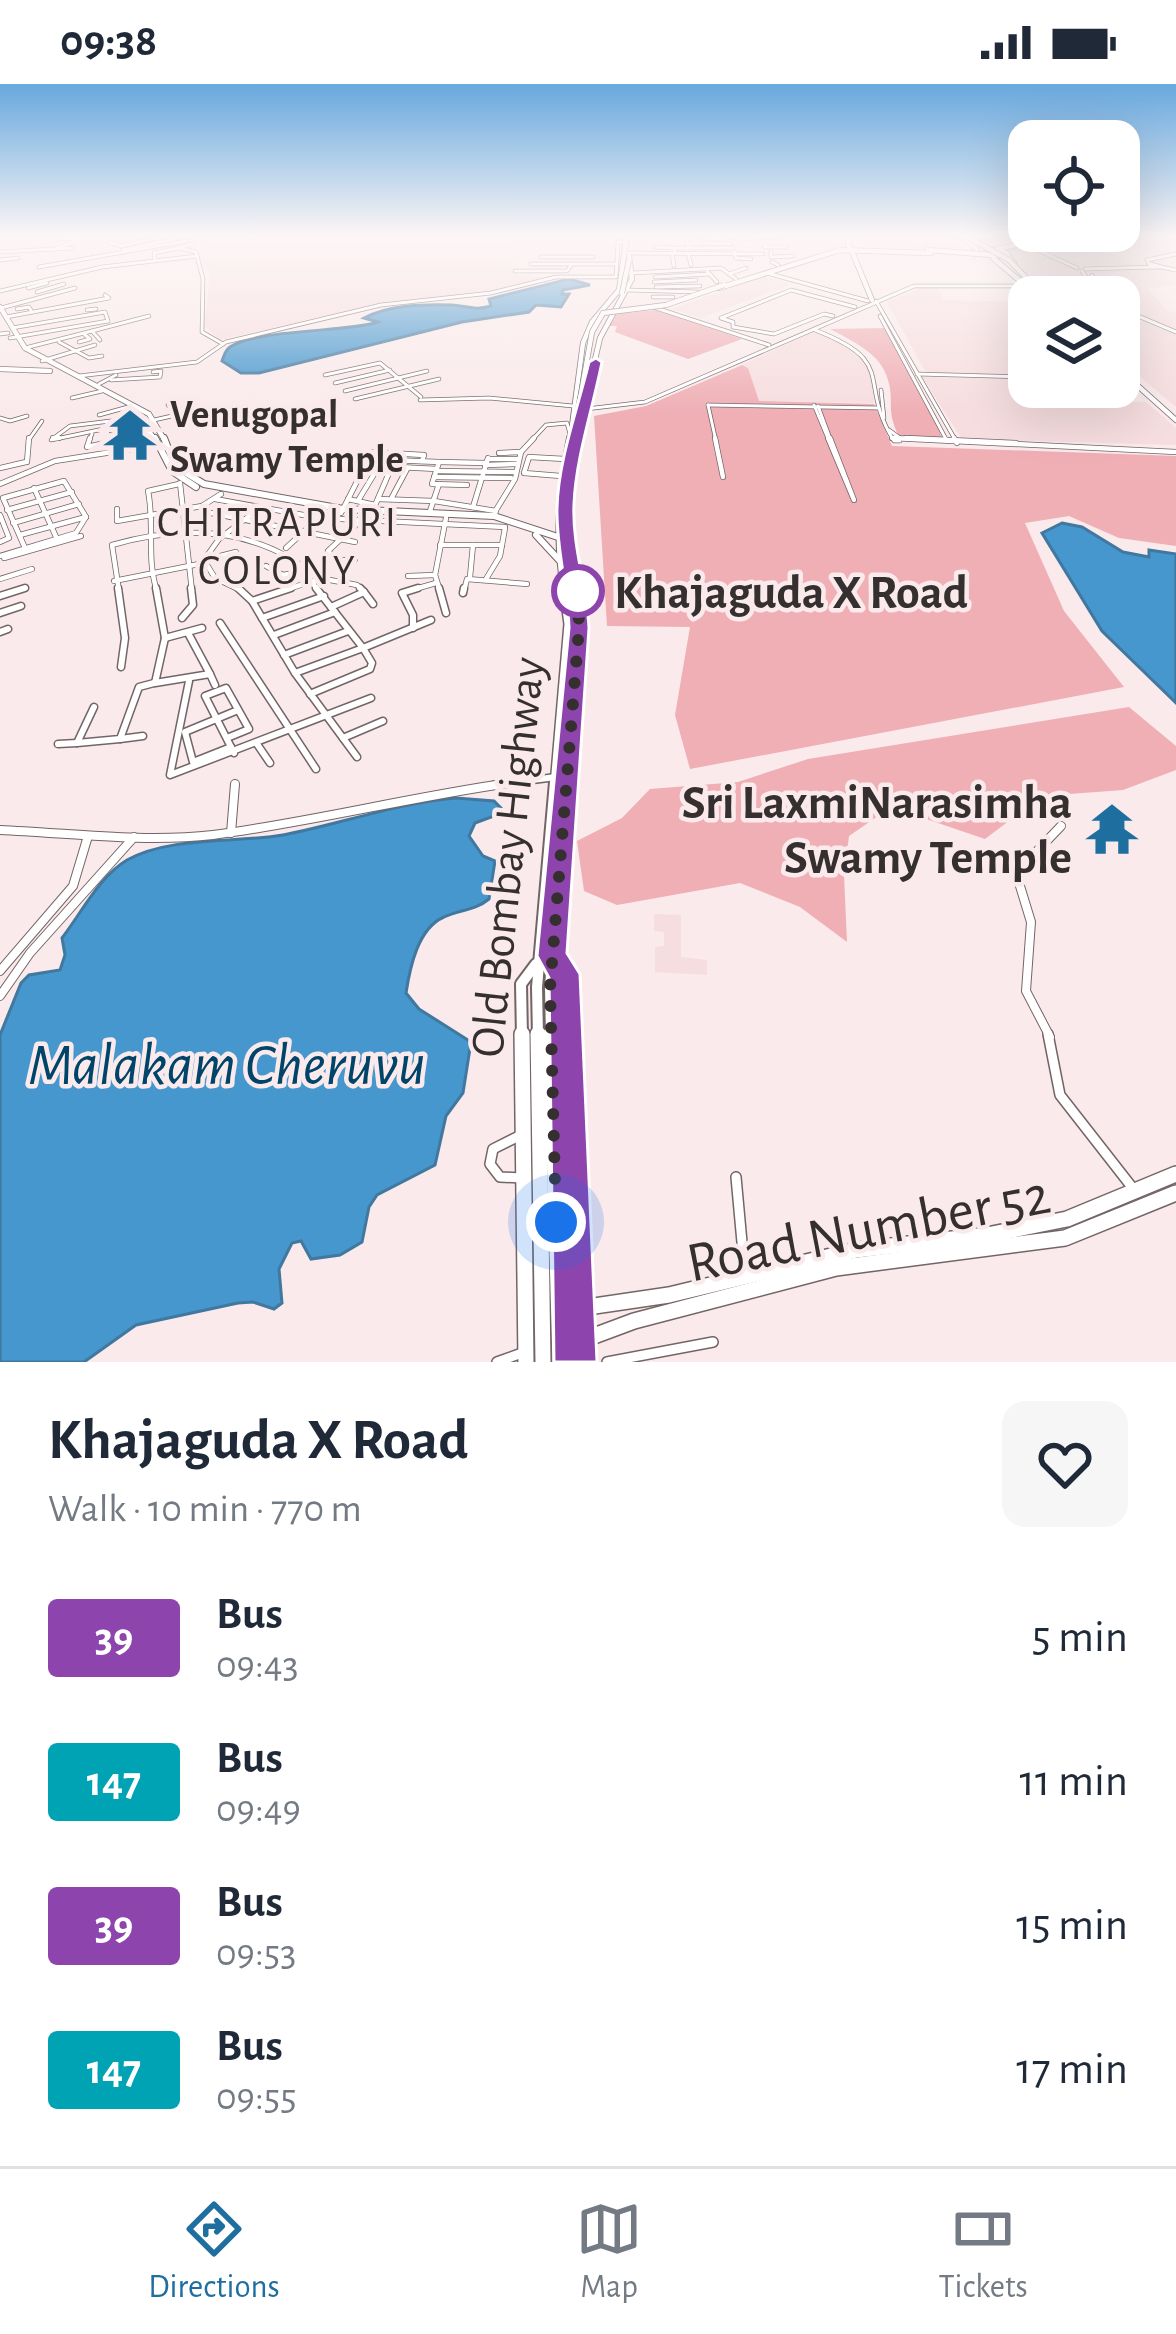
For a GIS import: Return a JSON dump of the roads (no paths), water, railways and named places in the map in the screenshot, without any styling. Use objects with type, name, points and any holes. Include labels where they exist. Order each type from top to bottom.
[{"type":"main road","name":"Old Bombay Highway","points":[[525,1357],[521,984],[546,958],[569,624],[554,539],[588,329],[615,295]]},
{"type":"main road","points":[[561,562],[554,539],[602,320],[620,295]]},
{"type":"main road","points":[[594,360],[626,295]]},
{"type":"main road","points":[[656,307],[687,295]]},
{"type":"main road","points":[[576,419],[591,339],[604,313],[666,305],[693,295]]},
{"type":"main road","points":[[603,310],[656,307],[695,295]]},
{"type":"main road","points":[[871,295],[872,302]]},
{"type":"main road","points":[[0,307],[9,335],[50,371]]},
{"type":"main road","points":[[9,335],[41,363],[101,385],[154,420],[175,466],[196,481],[505,526],[554,539]]},
{"type":"main road","points":[[0,368],[41,363]]},
{"type":"main road","points":[[0,368],[50,371],[101,385],[143,417],[166,468],[181,483],[218,497],[322,515],[344,506],[375,504],[495,513],[554,539],[578,592],[579,628],[543,987],[543,1362]]},
{"type":"main road","points":[[578,372],[592,373]]},
{"type":"main road","points":[[1140,385],[1176,417]]},
{"type":"main road","points":[[1140,387],[1176,417]]},
{"type":"main road","points":[[527,524],[556,519]]},
{"type":"main road","points":[[546,958],[565,974],[575,1362]]},
{"type":"main road","points":[[543,987],[560,1362]]},
{"type":"main road","name":"Road Number 52","points":[[574,1309],[648,1299],[856,1250],[987,1235],[1067,1219],[1176,1174]]},
{"type":"main road","name":"Road Number 52","points":[[575,1343],[634,1321],[836,1268],[1065,1238],[1176,1192]]},
{"type":"street","points":[[0,307],[52,295]]},
{"type":"street","points":[[2,320],[109,298],[106,295]]},
{"type":"street","points":[[203,295],[202,332],[221,345]]},
{"type":"street","points":[[73,398],[134,370],[202,361],[221,345],[367,308],[477,295]]},
{"type":"street","points":[[101,385],[199,364],[221,345],[373,308],[491,295]]},
{"type":"street","points":[[655,295],[656,307],[771,345],[872,302]]},
{"type":"street","points":[[668,295],[673,298]]},
{"type":"street","points":[[779,295],[721,318],[745,331],[770,334],[847,304]]},
{"type":"street","points":[[810,295],[855,307]]},
{"type":"street","points":[[844,295],[872,302],[957,443]]},
{"type":"street","points":[[586,407],[612,406],[673,388],[889,295]]},
{"type":"street","points":[[17,309],[29,307],[32,312]]},
{"type":"street","points":[[74,309],[102,310]]},
{"type":"street","points":[[87,309],[102,310]]},
{"type":"street","points":[[0,342],[9,335],[102,310]]},
{"type":"street","points":[[824,314],[832,316]]},
{"type":"street","points":[[25,348],[149,316]]},
{"type":"street","points":[[1140,320],[1176,333]]},
{"type":"street","points":[[9,335],[57,325]]},
{"type":"street","points":[[814,326],[856,346],[874,362],[880,407]]},
{"type":"street","points":[[92,331],[97,349]]},
{"type":"street","points":[[806,332],[835,336],[865,356],[875,373],[885,423],[896,437],[1176,450]]},
{"type":"street","points":[[80,342],[89,339],[84,334]]},
{"type":"street","points":[[56,341],[86,356],[97,349]]},
{"type":"street","points":[[42,344],[62,356]]},
{"type":"street","points":[[41,363],[74,351],[97,349]]},
{"type":"street","points":[[131,362],[134,370]]},
{"type":"street","points":[[326,375],[378,363],[422,398],[573,406]]},
{"type":"street","points":[[335,383],[390,370]]},
{"type":"street","points":[[101,385],[159,377],[161,371],[115,375],[111,380]]},
{"type":"street","points":[[345,391],[428,371]]},
{"type":"street","points":[[917,374],[1008,376]]},
{"type":"street","points":[[917,374],[948,443]]},
{"type":"street","points":[[355,399],[439,379]]},
{"type":"street","points":[[168,405],[187,425]]},
{"type":"street","points":[[723,477],[708,405],[880,407]]},
{"type":"street","points":[[154,420],[193,406]]},
{"type":"street","points":[[816,406],[854,500],[816,406]]},
{"type":"street","points":[[99,415],[128,407]]},
{"type":"street","points":[[176,413],[202,410]]},
{"type":"street","points":[[0,418],[10,422],[27,416]]},
{"type":"street","points":[[116,422],[113,427],[51,440],[70,426],[143,417]]},
{"type":"street","points":[[29,466],[28,440],[42,421]]},
{"type":"street","points":[[344,506],[392,499],[434,501],[495,513],[516,465],[548,424],[567,423],[570,434]]},
{"type":"street","points":[[142,435],[138,426],[89,436],[87,447],[152,433]]},
{"type":"street","points":[[112,431],[114,439]]},
{"type":"street","points":[[0,468],[157,445]]},
{"type":"street","points":[[344,506],[371,452],[424,455],[422,461],[437,469],[469,478]]},
{"type":"street","points":[[499,453],[516,465]]},
{"type":"street","points":[[561,476],[524,473],[527,458],[565,459]]},
{"type":"street","points":[[365,462],[389,473],[406,471],[392,499]]},
{"type":"street","points":[[377,470],[516,465]]},
{"type":"street","points":[[437,469],[432,484],[467,485],[486,466],[516,465]]},
{"type":"street","points":[[0,484],[29,466]]},
{"type":"street","points":[[473,507],[486,466]]},
{"type":"street","points":[[358,502],[377,470]]},
{"type":"street","points":[[375,504],[389,473]]},
{"type":"street","points":[[0,542],[9,538],[3,498],[34,488],[64,481],[86,517]]},
{"type":"street","points":[[154,683],[165,638],[151,574],[153,515],[148,491],[181,483],[182,531],[193,605],[182,619]]},
{"type":"street","points":[[430,511],[439,484]]},
{"type":"street","points":[[446,500],[452,484]]},
{"type":"street","points":[[34,488],[58,540]]},
{"type":"street","points":[[352,490],[364,490]]},
{"type":"street","points":[[3,513],[72,492]]},
{"type":"street","points":[[117,508],[116,521],[182,511],[218,497],[260,508],[361,521],[446,519],[436,579],[446,613]]},
{"type":"street","points":[[6,526],[79,504]]},
{"type":"street","points":[[202,506],[206,512],[355,542]]},
{"type":"street","points":[[205,561],[224,536],[260,508]]},
{"type":"street","points":[[286,548],[322,515]]},
{"type":"street","points":[[18,536],[86,517]]},
{"type":"street","points":[[1,556],[76,533],[86,517]]},
{"type":"street","points":[[356,560],[339,562],[328,551],[361,521]]},
{"type":"street","points":[[6,526],[25,548]]},
{"type":"street","points":[[486,579],[498,563],[505,526]]},
{"type":"street","points":[[121,667],[129,644],[114,581],[112,545],[182,531],[224,536],[286,548],[317,579]]},
{"type":"street","points":[[1,556],[81,536]]},
{"type":"street","points":[[440,545],[502,545]]},
{"type":"street","points":[[463,593],[470,579],[473,545]]},
{"type":"street","points":[[114,581],[236,552],[241,562]]},
{"type":"street","points":[[205,561],[215,578],[235,585],[252,601],[284,656],[357,757]]},
{"type":"street","points":[[266,566],[283,575],[310,570]]},
{"type":"street","points":[[0,579],[32,568]]},
{"type":"street","points":[[408,576],[436,579]]},
{"type":"street","points":[[252,601],[317,579],[357,585],[373,604]]},
{"type":"street","points":[[310,694],[370,669],[372,663],[313,584],[317,579]]},
{"type":"street","points":[[402,593],[436,579]]},
{"type":"street","points":[[470,579],[526,584]]},
{"type":"street","points":[[394,583],[413,628]]},
{"type":"street","points":[[0,596],[25,588]]},
{"type":"street","points":[[274,635],[364,592]]},
{"type":"street","points":[[262,618],[324,596]]},
{"type":"street","points":[[0,613],[21,606]]},
{"type":"street","points":[[296,673],[431,620]]},
{"type":"street","points":[[220,623],[316,769]]},
{"type":"street","points":[[165,638],[202,628]]},
{"type":"street","points":[[284,656],[347,632]]},
{"type":"street","points":[[188,633],[215,685]]},
{"type":"street","points":[[119,739],[139,688],[210,674]]},
{"type":"street","points":[[189,681],[170,775],[231,746],[249,729],[226,688],[205,696],[231,746]]},
{"type":"street","points":[[238,710],[185,732],[193,762],[231,746],[257,744],[371,698]]},
{"type":"street","points":[[77,742],[94,707]]},
{"type":"street","points":[[343,738],[383,721]]},
{"type":"street","points":[[58,745],[142,736]]},
{"type":"street","points":[[257,744],[270,764]]},
{"type":"street","points":[[0,830],[134,837],[231,832],[407,797],[556,777]]},
{"type":"street","points":[[231,832],[236,784]]},
{"type":"street","points":[[1061,826],[1016,873],[1034,928],[1025,986],[1031,1013],[1051,1040],[1057,1090],[1072,1116],[1102,1146],[1136,1192]]},
{"type":"street","points":[[0,996],[7,968],[68,892],[88,836]]},
{"type":"street","points":[[7,968],[104,879],[134,837]]},
{"type":"street","points":[[68,892],[85,896]]},
{"type":"street","points":[[521,1136],[500,1144],[490,1157],[500,1177],[522,1178]]},
{"type":"street","points":[[736,1177],[745,1275]]},
{"type":"street","points":[[607,1362],[713,1342]]},
{"type":"street","points":[[497,1362],[525,1357]]},
{"type":"water","points":[[569,295],[561,307],[536,305],[529,312],[462,322],[259,373],[241,373],[222,361],[230,347],[242,341],[365,325],[378,322],[364,318],[406,306],[491,306],[489,299]]},
{"type":"water","points":[[1062,523],[1082,527],[1123,552],[1149,557],[1149,550],[1176,554],[1176,703],[1102,631],[1042,533]]},
{"type":"water","name":"Malakam Cheruvu","points":[[456,798],[494,801],[501,808],[475,823],[469,836],[483,856],[495,861],[489,899],[435,922],[417,949],[406,993],[419,1009],[471,1042],[463,1093],[446,1116],[435,1165],[377,1195],[369,1207],[362,1242],[340,1255],[311,1259],[301,1241],[292,1243],[279,1269],[282,1303],[274,1309],[238,1303],[136,1325],[84,1362],[0,1362],[0,1035],[21,983],[29,975],[60,970],[65,955],[62,938],[99,885],[127,860],[163,847],[283,835]]},
{"type":"place","name":"Venugopal Swamy Temple","points":[[130,435]]},
{"type":"place","name":"Khajaguda X Road","points":[[578,591]]},
{"type":"place","name":"Sri LaxmiNarasimha Swamy Temple","points":[[1112,829]]},
{"type":"district","name":"CHITRAPURI COLONY","points":[[278,545]]}]
